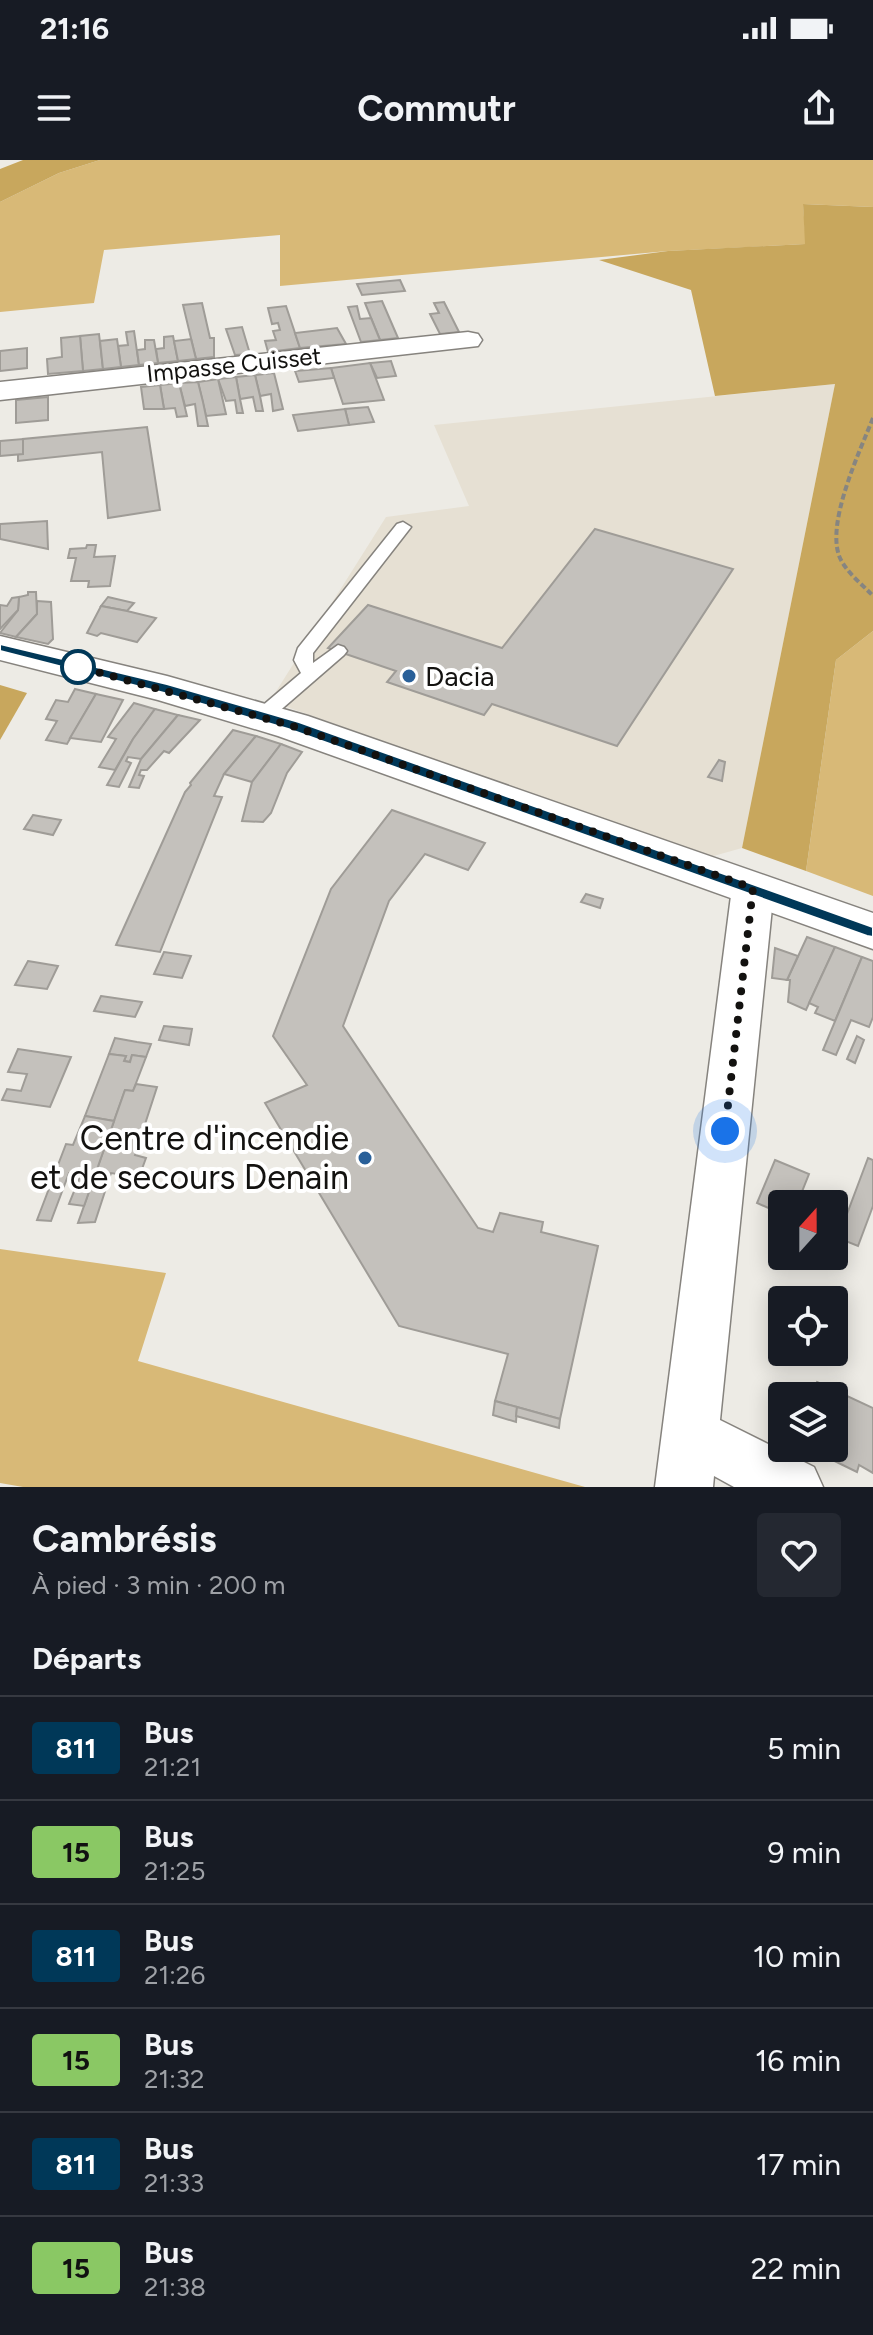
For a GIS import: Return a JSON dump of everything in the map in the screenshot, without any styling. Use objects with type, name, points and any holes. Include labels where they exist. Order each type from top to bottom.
[{"type":"main road","points":[[0,648],[262,716],[873,931]]},
{"type":"street","name":"Impasse Cuisset","points":[[0,391],[468,340]]},
{"type":"street","points":[[753,888],[686,1461],[794,1487]]},
{"type":"lane","points":[[310,674],[303,660],[304,652],[403,527]]},
{"type":"lane","points":[[262,716],[338,651]]},
{"type":"path","points":[[873,418],[839,516],[838,551],[848,569],[873,596]]},
{"type":"shaded area","points":[[23,160],[100,160],[59,173],[0,202],[0,169]]},
{"type":"shaded area","points":[[100,160],[873,160],[873,207],[803,204],[806,244],[668,251],[280,286],[280,235],[104,250],[94,303],[0,312],[0,202],[59,173]]},
{"type":"shaded area","points":[[803,204],[873,207],[873,631],[836,660],[806,871],[742,848],[835,384],[715,396],[691,290],[599,260],[668,251],[805,244]]},
{"type":"shaded area","points":[[835,384],[742,848],[710,857],[270,701],[386,517],[469,506],[434,425]]},
{"type":"shaded area","points":[[873,631],[873,896],[806,871],[836,660]]},
{"type":"shaded area","points":[[0,685],[27,693],[0,740]]},
{"type":"shaded area","points":[[0,1249],[166,1273],[138,1361],[585,1487],[23,1487],[0,1483]]},
{"type":"building","points":[[400,280],[405,291],[362,295],[357,284]]},
{"type":"building","points":[[382,301],[398,338],[380,340],[365,303]]},
{"type":"building","points":[[444,302],[459,332],[440,334],[430,314],[439,313],[434,303]]},
{"type":"building","points":[[202,303],[210,338],[214,338],[214,357],[196,359],[183,305]]},
{"type":"building","points":[[286,306],[300,348],[268,352],[265,341],[276,340],[273,331],[280,330],[278,323],[272,324],[268,308]]},
{"type":"building","points":[[357,306],[360,319],[371,318],[380,340],[361,342],[348,307]]},
{"type":"building","points":[[242,327],[250,354],[235,355],[226,329]]},
{"type":"building","points":[[337,328],[346,344],[300,348],[295,333]]},
{"type":"building","points":[[134,331],[139,365],[121,367],[118,346],[128,345],[126,332]]},
{"type":"building","points":[[99,334],[103,369],[83,371],[80,336]]},
{"type":"building","points":[[80,336],[83,371],[48,374],[47,359],[62,357],[61,338]]},
{"type":"building","points":[[173,336],[178,361],[158,363],[156,349],[164,348],[164,337]]},
{"type":"building","points":[[117,339],[121,367],[103,369],[100,341]]},
{"type":"building","points":[[191,339],[196,359],[178,361],[174,341]]},
{"type":"building","points":[[145,340],[154,340],[158,363],[139,365],[137,350],[145,349]]},
{"type":"building","points":[[27,348],[27,368],[0,371],[0,351]]},
{"type":"building","points":[[391,361],[396,376],[377,378],[370,363]]},
{"type":"building","points":[[370,363],[384,400],[343,404],[331,368]]},
{"type":"building","points":[[331,368],[334,378],[299,382],[295,371]]},
{"type":"building","points":[[274,373],[283,409],[273,411],[271,394],[260,396],[255,375]]},
{"type":"building","points":[[255,375],[263,411],[256,411],[253,397],[240,399],[236,377]]},
{"type":"building","points":[[236,377],[243,413],[237,413],[235,400],[226,401],[218,379]]},
{"type":"building","points":[[218,379],[226,414],[206,416],[198,382]]},
{"type":"building","points":[[198,382],[208,426],[198,426],[195,404],[185,406],[179,383]]},
{"type":"building","points":[[179,383],[187,416],[177,417],[175,408],[164,409],[160,385]]},
{"type":"building","points":[[160,385],[164,409],[144,409],[141,387]]},
{"type":"building","points":[[48,397],[48,420],[16,423],[16,400]]},
{"type":"building","points":[[368,407],[374,422],[349,425],[345,409]]},
{"type":"building","points":[[345,409],[349,425],[298,431],[293,415]]},
{"type":"building","points":[[147,427],[160,510],[108,518],[102,452],[18,461],[18,454],[23,454],[23,439]]},
{"type":"building","points":[[23,439],[23,454],[0,456],[0,441]]},
{"type":"building","points":[[47,521],[48,549],[0,539],[0,524]]},
{"type":"building","points":[[595,529],[733,569],[617,746],[492,704],[484,715],[387,682],[396,671],[328,648],[368,605],[502,648]]},
{"type":"building","points":[[87,545],[96,545],[94,557],[115,556],[110,586],[88,587],[89,581],[71,581],[76,558],[68,558],[70,549],[86,548]]},
{"type":"building","points":[[28,592],[36,592],[37,614],[16,637],[0,633],[18,610],[19,597],[28,595]]},
{"type":"building","points":[[19,597],[18,610],[0,629],[0,605],[7,606],[12,598]]},
{"type":"building","points":[[108,597],[134,603],[127,611],[101,606]]},
{"type":"building","points":[[37,601],[51,602],[53,639],[48,644],[16,637],[37,614]]},
{"type":"building","points":[[101,606],[156,618],[137,642],[101,633],[97,636],[87,633]]},
{"type":"building","points":[[75,689],[96,694],[67,744],[46,740],[57,721],[46,719],[56,700],[68,702]]},
{"type":"building","points":[[96,694],[123,700],[101,742],[70,738]]},
{"type":"building","points":[[134,703],[155,709],[115,770],[99,767],[116,739],[108,737]]},
{"type":"building","points":[[155,709],[178,715],[141,759],[128,757],[126,761],[131,763],[119,787],[107,785],[133,739]]},
{"type":"building","points":[[178,715],[200,720],[169,753],[164,751],[147,770],[141,770],[139,775],[144,776],[139,788],[129,787],[141,759]]},
{"type":"building","points":[[233,730],[256,736],[224,774],[214,796],[222,797],[160,952],[116,945],[185,792]]},
{"type":"building","points":[[256,736],[281,744],[252,782],[224,774]]},
{"type":"building","points":[[281,744],[302,752],[287,773],[271,813],[263,822],[242,821],[252,782]]},
{"type":"building","points":[[719,760],[725,762],[722,781],[708,777]]},
{"type":"building","name":"Centre d'incendie et de secours Denain","points":[[392,810],[485,843],[468,870],[425,854],[389,901],[343,1026],[478,1228],[493,1232],[500,1213],[543,1222],[541,1232],[598,1246],[560,1419],[495,1401],[508,1354],[399,1326],[265,1103],[307,1085],[273,1036],[331,889]]},
{"type":"building","points":[[33,815],[61,820],[53,835],[24,829]]},
{"type":"building","points":[[586,894],[603,899],[600,908],[581,902]]},
{"type":"building","points":[[807,937],[835,947],[806,1010],[788,1002],[790,980],[787,980]]},
{"type":"building","points":[[835,947],[862,957],[835,1021],[815,1013],[818,1007],[809,1003]]},
{"type":"building","points":[[775,948],[798,956],[787,980],[772,978]]},
{"type":"building","points":[[164,952],[191,956],[182,978],[154,974]]},
{"type":"building","points":[[862,957],[873,961],[873,1017],[869,1027],[851,1020],[836,1055],[823,1050]]},
{"type":"building","points":[[28,961],[58,966],[47,989],[15,985]]},
{"type":"building","points":[[101,996],[142,1002],[135,1017],[94,1011]]},
{"type":"building","points":[[164,1026],[192,1029],[189,1045],[159,1040]]},
{"type":"building","points":[[857,1036],[864,1040],[855,1063],[847,1059]]},
{"type":"building","points":[[115,1038],[151,1044],[146,1057],[132,1055],[130,1062],[124,1061],[126,1056],[109,1054]]},
{"type":"building","points":[[18,1049],[71,1057],[50,1107],[2,1100],[7,1089],[21,1091],[27,1074],[8,1072]]},
{"type":"building","points":[[109,1054],[126,1056],[124,1061],[130,1062],[132,1055],[146,1057],[133,1091],[125,1090],[114,1121],[85,1116]]},
{"type":"building","points":[[136,1084],[157,1087],[135,1155],[146,1158],[139,1177],[111,1173],[95,1222],[78,1223],[125,1090],[133,1091]]},
{"type":"building","points":[[85,1116],[114,1121],[84,1206],[69,1204],[81,1174],[69,1173],[51,1221],[37,1220],[66,1144],[73,1145]]},
{"type":"building","points":[[868,1158],[873,1160],[873,1206],[858,1246],[848,1242],[848,1211]]},
{"type":"building","points":[[775,1160],[809,1174],[803,1190],[768,1190],[768,1208],[757,1203]]},
{"type":"building","points":[[848,1396],[873,1408],[873,1473],[859,1465],[857,1472],[836,1462],[848,1462]]},
{"type":"building","points":[[495,1401],[517,1407],[516,1422],[493,1415]]},
{"type":"building","points":[[517,1407],[560,1419],[559,1428],[516,1416]]},
{"type":"bus line","name":"811","points":[[0,648],[167,689],[293,726],[873,931]]},
{"type":"place","name":"Dacia","points":[[409,676]]},
{"type":"place","name":"Centre d'incendie et de secours Denain","points":[[365,1158]]},
{"type":"route","points":[[78,667],[75,666],[293,726],[753,888],[725,1131]]}]
